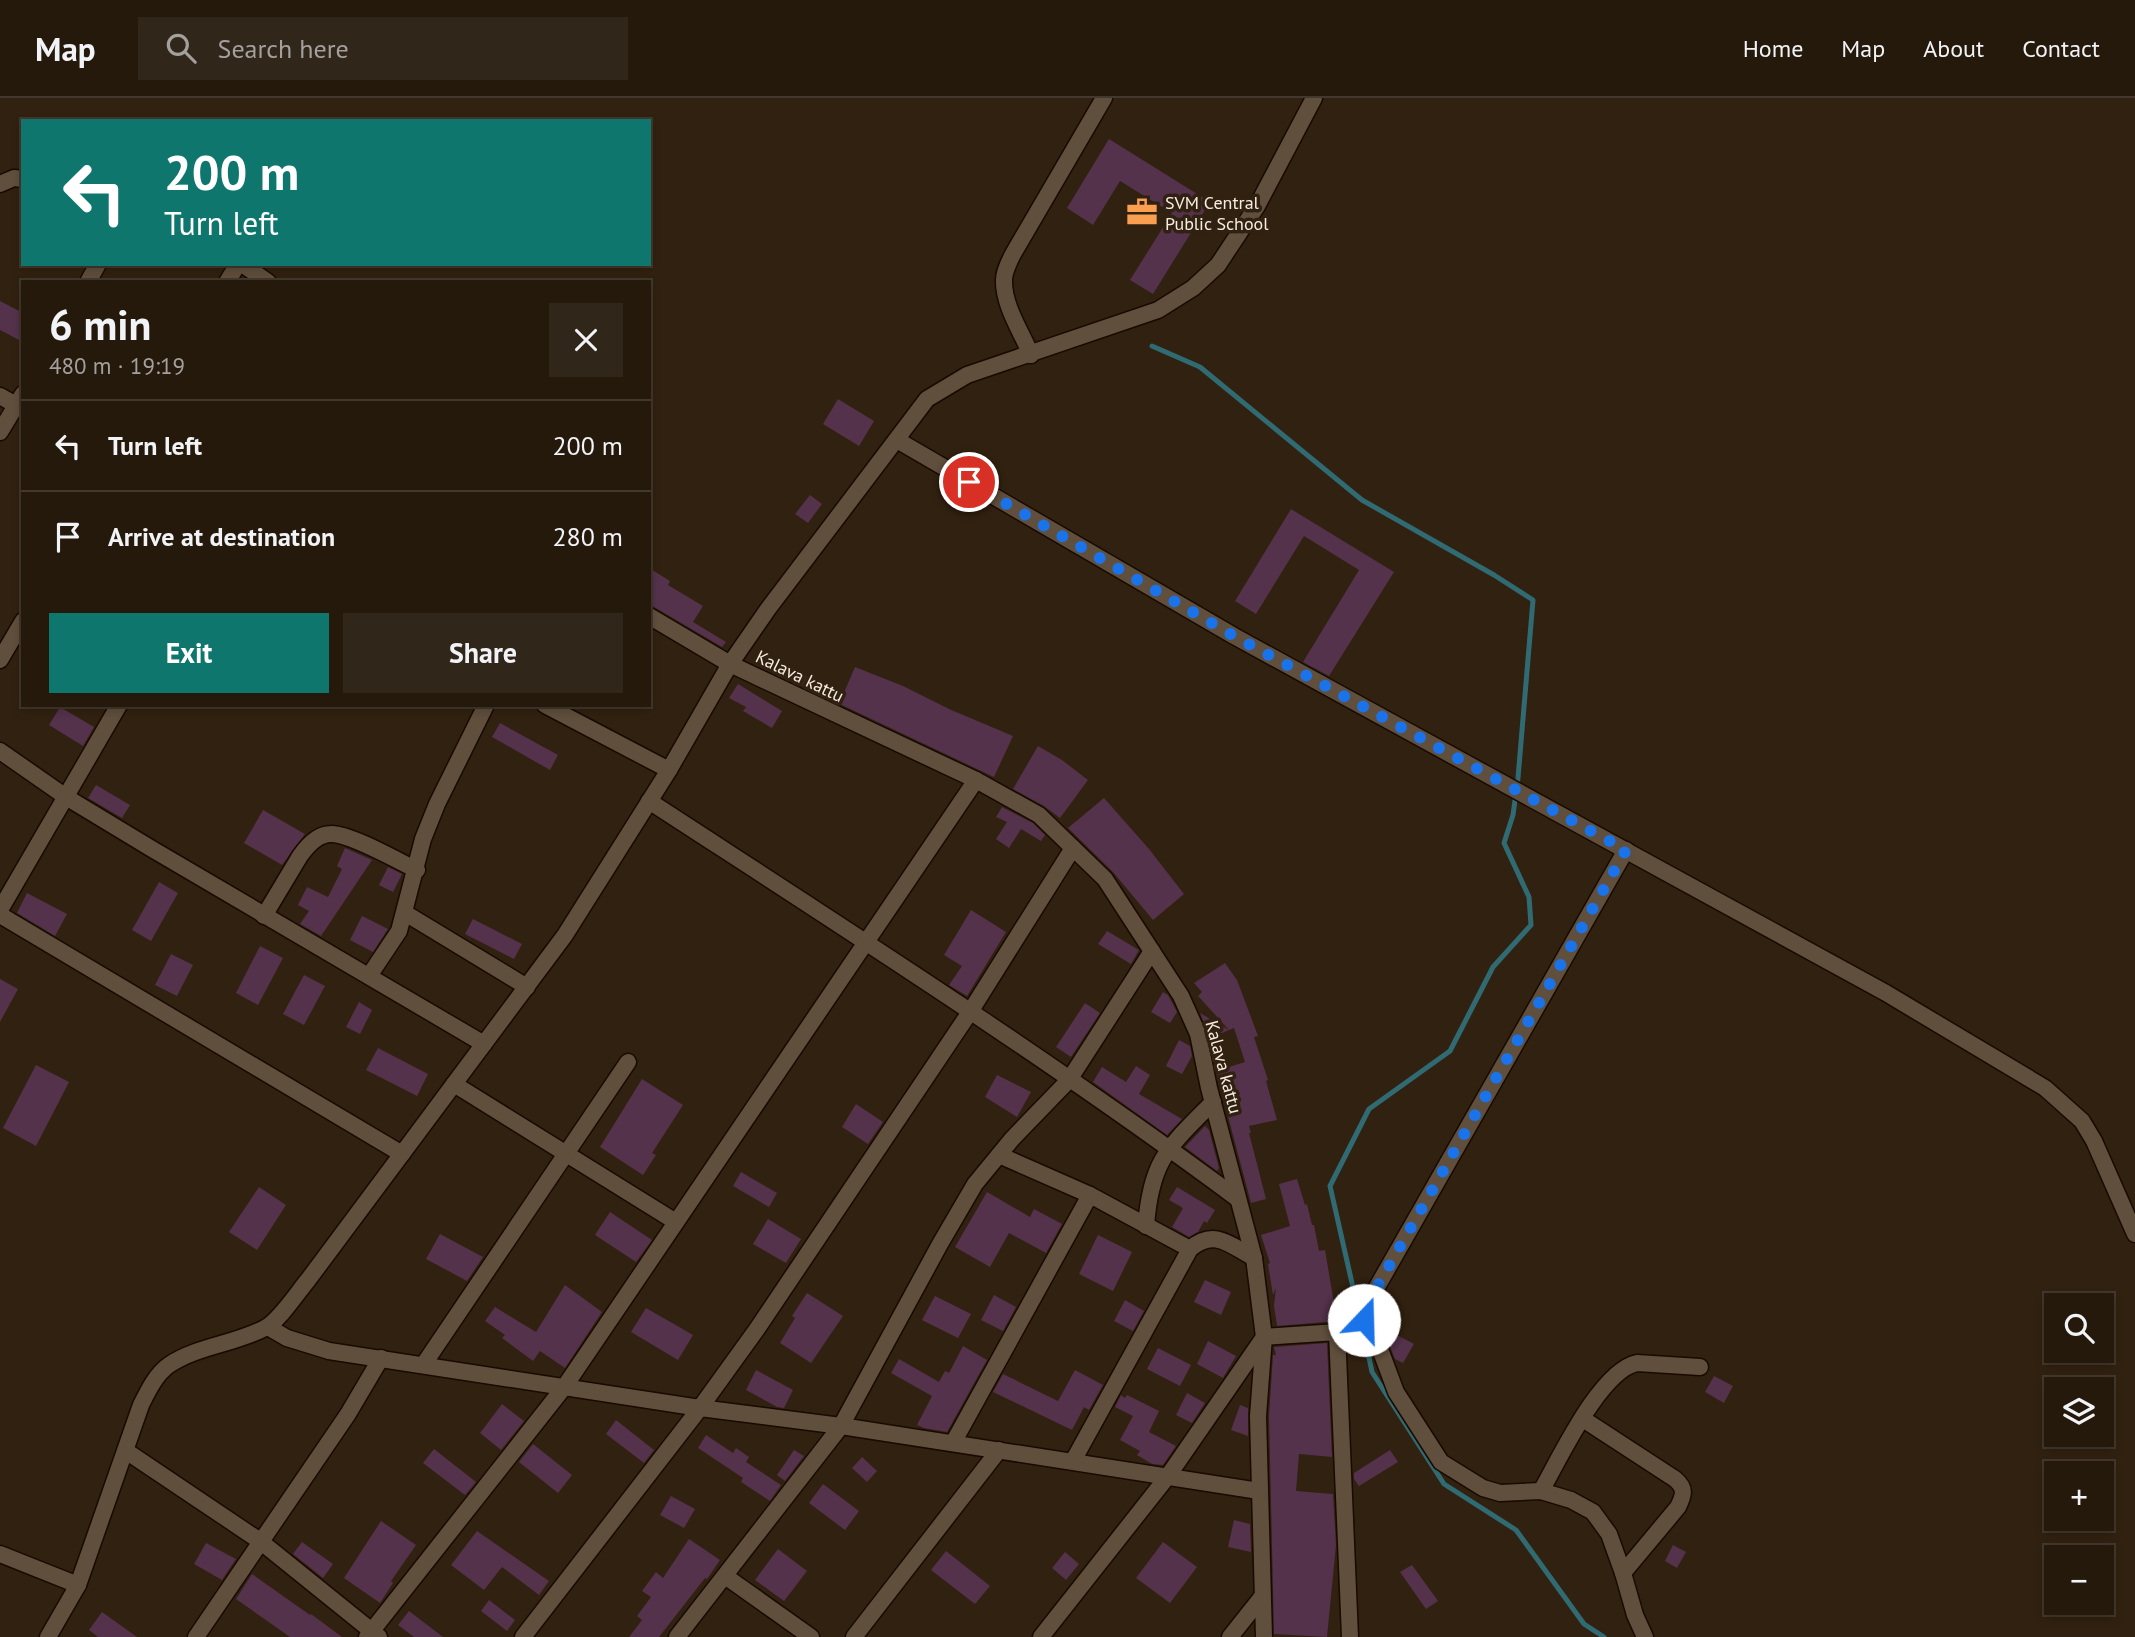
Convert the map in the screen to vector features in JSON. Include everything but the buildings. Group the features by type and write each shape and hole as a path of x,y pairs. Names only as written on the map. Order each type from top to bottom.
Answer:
{"street":[{"path":"1031,355 1007,299 1005,272 1104,98"},
{"path":"48,1637 78,1585 141,1405 152,1384 168,1366 195,1352 240,1339 268,1327 308,1280 565,935 668,770 730,664 768,609 927,399 967,375 1158,310 1193,288 1218,265 1257,206 1314,98"},
{"path":"0,184 21,178"},
{"path":"243,266 265,280"},
{"path":"0,396 21,403 0,432"},
{"path":"897,440 1234,636 1886,993 2045,1087 2082,1121 2135,1234"},
{"name":"Kalava kattu","path":"651,617 730,664 976,780 1039,815 1105,879 1181,996 1198,1034 1254,1258 1264,1337 1258,1416 1264,1637"},
{"path":"0,660 21,624"},
{"path":"118,707 0,912 402,1154"},
{"path":"369,976 399,931 423,839 437,804 485,707"},
{"path":"549,707 668,770"},
{"path":"0,751 66,797 484,1044"},
{"path":"126,1451 260,1541 373,1635 565,1386 976,780"},
{"path":"649,801 970,1012 1169,1147 1238,1199"},
{"path":"264,916 300,856 322,836 344,836 417,870"},
{"path":"523,1637 700,1408 757,1329 970,1012 1073,848"},
{"path":"1350,1637 1355,1330 1626,850"},
{"path":"405,913 527,987"},
{"path":"677,1637 841,1426 975,1184 1069,1080 1152,951"},
{"path":"424,1364 628,1062"},
{"path":"454,1084 676,1222"},
{"path":"1146,1226 1154,1175 1169,1147 1213,1102"},
{"path":"999,1155 1090,1195 1190,1250"},
{"path":"953,1443 1090,1195"},
{"path":"1073,1461 1190,1250 1203,1239 1212,1238 1254,1258"},
{"path":"268,1327 307,1346 1258,1491"},
{"path":"1041,1637 1168,1476 1264,1337 1355,1330 1380,1349 1401,1400 1441,1462 1483,1488 1500,1493 1541,1490 1593,1511 1609,1534 1635,1615 1645,1637"},
{"path":"196,1637 348,1414 381,1358"},
{"path":"1541,1490 1602,1388 1627,1366 1637,1363 1700,1367"},
{"path":"1583,1419 1675,1479 1683,1488 1684,1495 1678,1507 1623,1573"},
{"path":"854,1637 999,1450"},
{"path":"0,1554 78,1585"},
{"path":"725,1576 811,1637"},
{"path":"1230,1637 1261,1598"}],"waterway":[{"path":"1152,346 1200,367 1362,500 1533,600 1518,778 1513,815 1504,843 1529,897 1531,925 1493,967 1450,1051 1369,1109 1330,1186 1359,1314"},
{"path":"1364,1334 1372,1372 1444,1484 1516,1530 1584,1624 1604,1637"}],"place":[{"name":"SVM Central Public School","path":"1142,212"}],"route":[{"path":"969,482 1234,636 1626,850 1373,1294 1364,1320"}]}
